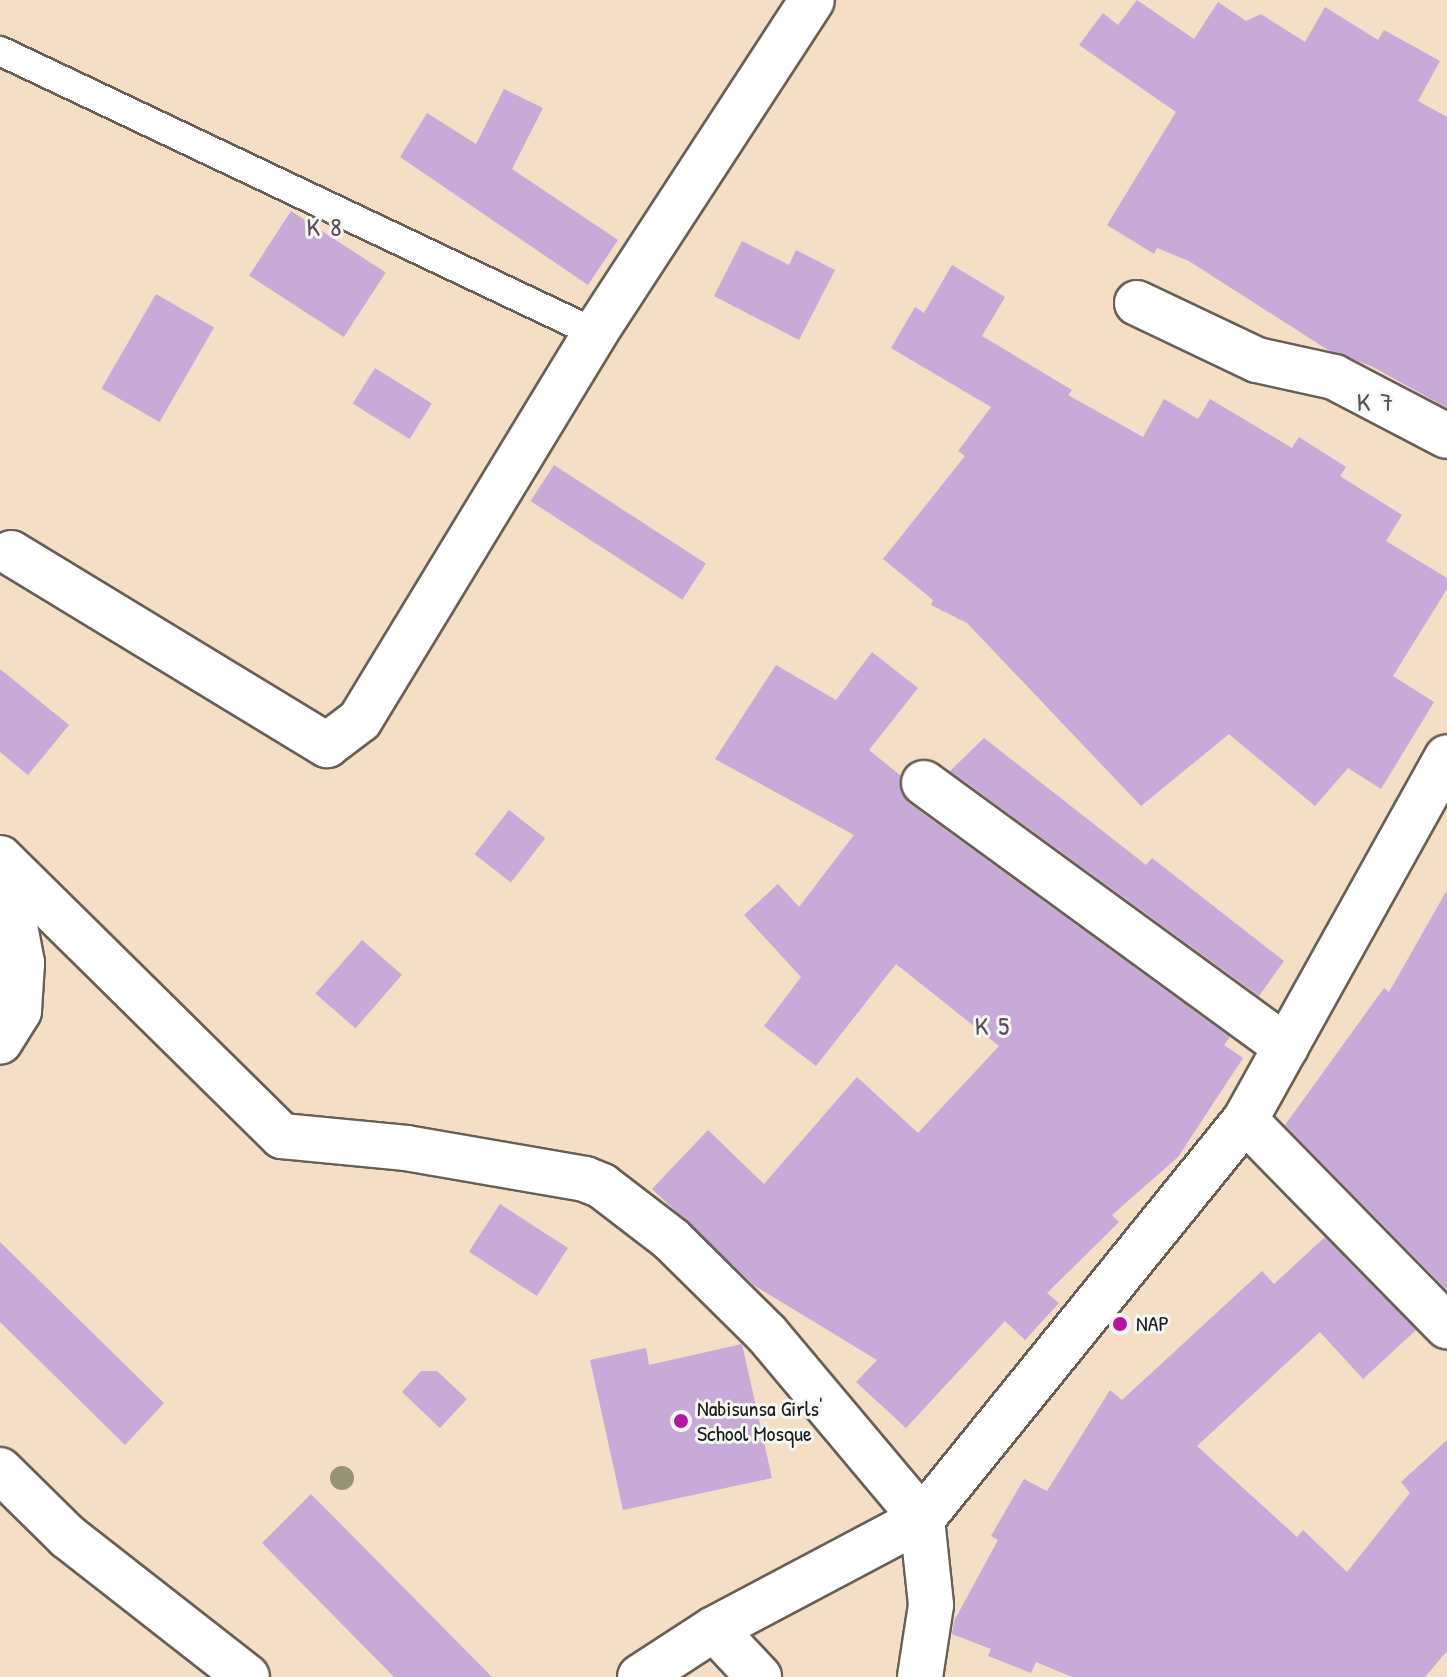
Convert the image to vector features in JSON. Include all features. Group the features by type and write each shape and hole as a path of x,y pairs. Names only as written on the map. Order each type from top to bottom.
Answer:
{"street":[{"path":"11,553 327,745 360,720 595,333 812,0"},
{"path":"1137,303 1257,360 1334,377 1447,436"},
{"path":"640,1677 714,1629 922,1519 1245,1120 1286,1047 1436,806 1447,757"},
{"path":"924,783 1286,1047"},
{"path":"0,858 282,1136 421,1150 560,1173 602,1186 719,1284 922,1519 931,1605 920,1677"},
{"path":"0,904 14,921 22,963 19,1011 0,1041"},
{"path":"1245,1120 1394,1266 1447,1326"},
{"path":"0,1470 68,1537 247,1677"},
{"path":"714,1629 759,1677"}],"lane":[{"path":"0,51 595,333"}],"building":[{"path":"1137,0 1194,39 1218,2 1246,21 1261,14 1305,42 1325,7 1378,40 1384,30 1440,61 1418,101 1447,117 1447,408 1371,366 1328,350 1189,261 1157,248 1154,254 1107,225 1176,112 1079,45 1103,13 1118,25"},
{"path":"504,89 543,108 512,169 618,240 588,285 400,157 427,113 476,144"},
{"path":"291,211 386,273 344,337 249,276"},
{"path":"742,241 789,265 796,250 835,270 799,340 714,296"},
{"path":"952,265 1005,297 982,336 1072,390 1068,395 1143,437 1164,399 1198,419 1210,399 1292,448 1299,437 1346,467 1340,476 1402,515 1386,541 1447,578 1447,589 1393,676 1434,702 1381,789 1348,768 1315,806 1229,734 1141,806 967,623 931,605 933,600 883,559 965,456 958,451 991,407 891,348 915,307 924,313"},
{"path":"156,294 214,328 160,422 102,388"},
{"path":"375,368 432,404 410,439 353,404"},
{"path":"554,465 706,564 682,600 531,501"},
{"path":"872,652 918,688 869,750 901,776 901,792 909,803 1230,1037 1224,1045 1243,1058 1178,1157 1112,1215 1119,1222 1047,1293 1059,1303 1025,1340 1005,1321 906,1428 856,1382 877,1360 755,1286 652,1189 708,1130 764,1184 857,1077 918,1133 999,1046 896,964 816,1066 764,1026 801,977 744,915 778,884 799,907 854,835 715,759 776,665 836,700"},
{"path":"0,669 69,725 28,775 0,752"},
{"path":"984,738 1146,865 1152,858 1284,961 1259,996 950,771"},
{"path":"509,810 545,838 511,882 475,854"},
{"path":"1447,890 1447,1290 1285,1125 1384,988 1389,992"},
{"path":"362,940 402,975 355,1028 315,994"},
{"path":"500,1204 568,1248 537,1296 469,1252"},
{"path":"1325,1237 1416,1330 1363,1379 1320,1332 1197,1446 1297,1537 1303,1530 1347,1572 1410,1493 1401,1482 1447,1440 1447,1651 1425,1677 1072,1677 1036,1662 1031,1673 988,1656 991,1649 952,1634 954,1621 998,1540 991,1536 1024,1479 1047,1491 1110,1390 1122,1400 1262,1271 1274,1284"},
{"path":"0,1242 164,1403 125,1445 0,1322"},
{"name":"Nabisunsa Girls' School Mosque","path":"742,1344 772,1478 623,1510 590,1360 646,1348 649,1365"},
{"path":"421,1371 437,1371 467,1399 440,1428 402,1392"},
{"path":"311,1494 492,1677 394,1677 262,1543"}],"place":[{"name":"NAP","path":"1120,1324"},
{"name":"Nabisunsa Girls' School Mosque","path":"681,1421"}],"district":[{"name":"K 8","path":"325,227"},
{"name":"K 7","path":"1376,402"},
{"name":"K 5","path":"993,1026"}]}
